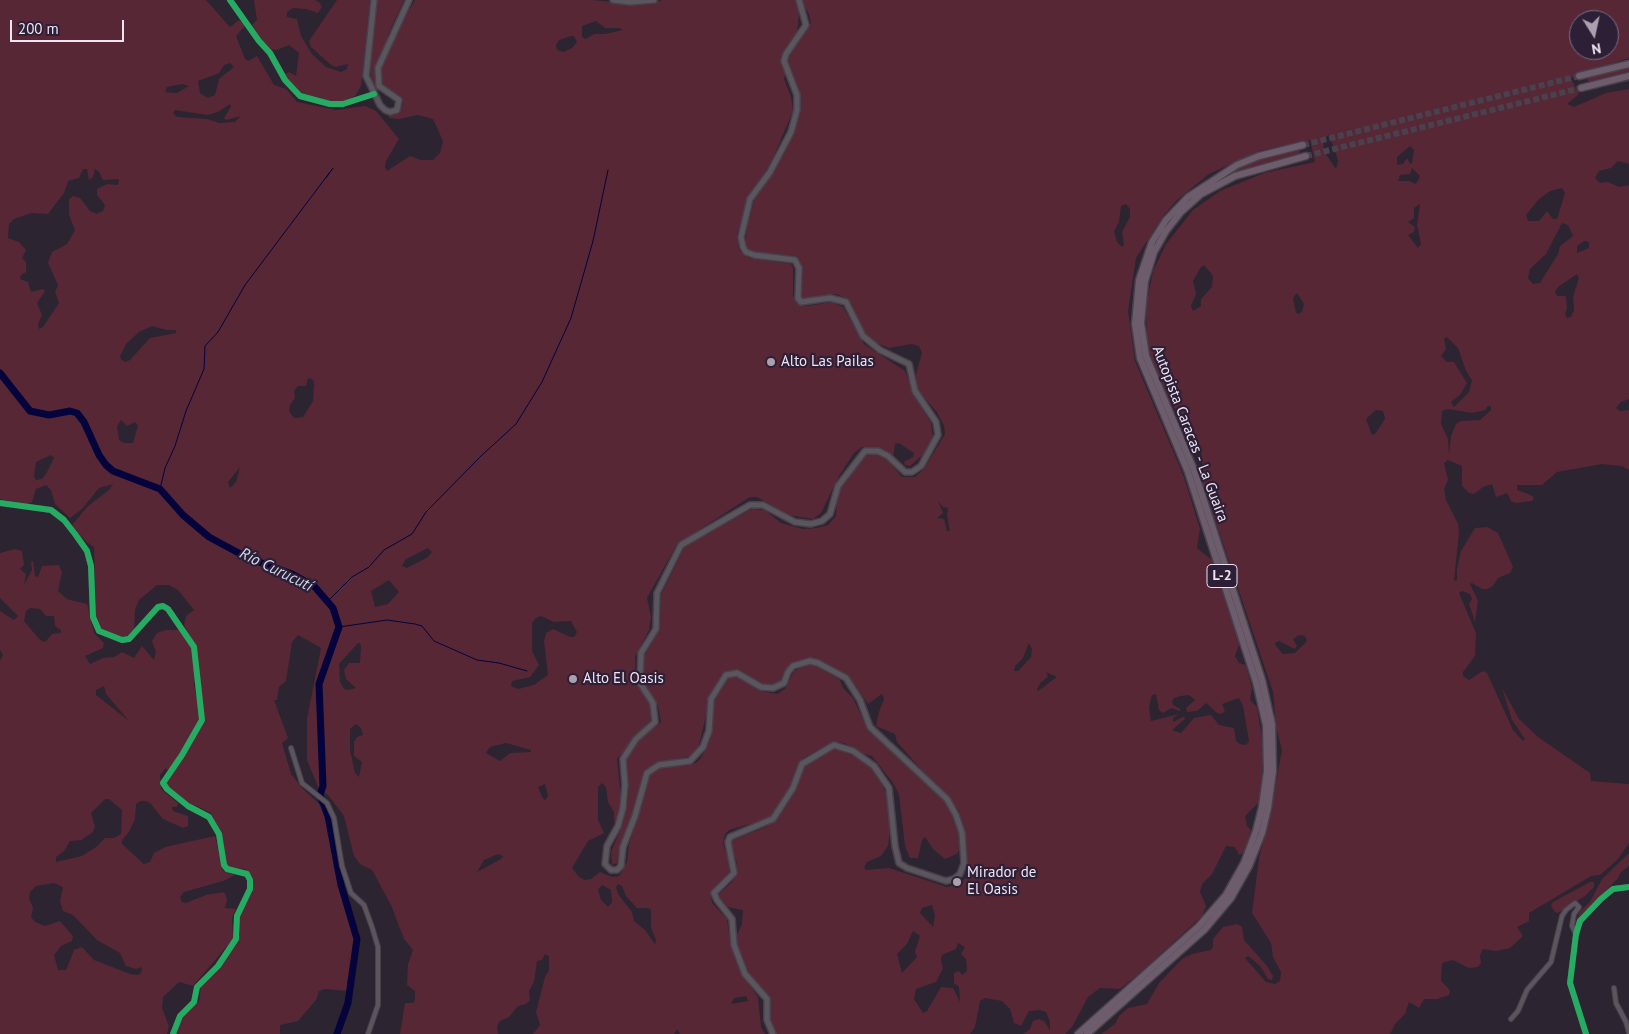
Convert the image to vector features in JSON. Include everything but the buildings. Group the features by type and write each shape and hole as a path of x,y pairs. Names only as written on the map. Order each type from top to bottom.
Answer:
{"highway":[{"path":"1578,76 1629,64"},
{"path":"1582,88 1629,76"},
{"name":"Autopista Caracas - La Guaira","path":"1078,1034 1199,926 1226,895 1244,864 1256,831 1267,771 1267,735 1258,689 1188,472 1140,358 1134,324 1139,280 1152,242 1166,220 1188,197 1237,165 1259,156 1303,144"},
{"name":"Autopista Caracas - La Guaira","path":"1087,1034 1204,930 1231,898 1249,866 1262,833 1273,772 1272,724 1262,680 1194,470 1146,356 1141,323 1145,281 1154,252 1166,231 1201,194 1235,176 1306,156"}],"main road":[{"path":"374,0 366,76 374,94 385,110 393,112 398,108 398,99 380,86 377,73 381,58 409,0"},
{"path":"613,0 630,2 654,0"},
{"path":"773,1034 768,1024 767,999 745,974 734,944 732,919 717,900 714,893 734,873 728,842 730,837 774,819 793,788 802,764 818,752 836,745 845,747 870,762 890,791 894,846 898,862 902,866 941,880 950,880 958,877 962,871 964,855 962,833 956,814 947,799 870,727 860,700 846,678 818,663 810,661 790,669 784,683 773,688 761,687 737,673 726,675 711,699 708,735 703,747 690,761 659,765 647,773 635,816 623,847 621,866 614,870 609,869 606,864 606,846 618,826 623,808 625,785 623,759 636,739 655,722 653,703 640,683 641,653 656,629 657,593 682,544 750,504 763,505 795,522 812,524 822,521 830,514 838,486 864,451 878,451 888,456 902,470 912,472 921,466 939,432 932,414 915,391 909,364 880,350 863,336 846,302 830,298 801,302 798,298 799,268 795,260 749,254 743,247 742,237 750,199 770,172 791,132 797,110 797,95 784,61 786,54 806,25 799,0"}],"street":[{"path":"230,0 259,41 270,53 285,80 300,96 330,104 343,104 374,94"},
{"path":"0,503 51,510 64,520 76,534 85,547 90,566 93,618 99,631 122,640 129,639 158,607 163,606 168,609 194,647 202,720 163,783 165,788 188,806 209,817 219,834 226,868 247,874 250,880 250,889 237,916 236,939 218,966 198,988 194,1002 180,1016 173,1034"},
{"path":"292,748 302,783 326,803 334,818 342,866 351,893 364,905 378,947 378,1005 368,1034"},
{"path":"1586,1034 1570,983 1576,934 1580,921 1600,899 1613,889 1629,886"},
{"path":"1510,1019 1518,1011 1527,990 1551,962 1562,916 1566,910 1576,904 1579,907 1572,926 1576,934"},
{"path":"1614,988 1616,1003 1626,1022 1629,1033"}],"shaded area":[{"path":"0,0 206,0 230,27 239,20 244,23 244,27 236,36 245,59 248,61 257,56 274,85 286,89 297,102 336,110 365,106 376,111 399,139 386,161 385,167 387,171 410,156 421,160 433,160 440,153 443,141 433,119 418,115 399,119 389,118 389,115 400,113 403,104 401,98 381,85 380,71 383,54 380,55 376,70 378,90 372,84 369,63 377,0 404,0 388,35 389,39 394,36 415,0 593,0 639,5 663,0 1629,0 1629,58 1574,75 1571,79 1579,94 1567,104 1574,107 1606,93 1629,89 1629,164 1618,161 1611,168 1599,171 1595,178 1600,183 1608,182 1619,187 1629,185 1629,399 1621,402 1616,408 1620,411 1629,410 1629,470 1622,466 1602,464 1557,472 1542,485 1517,485 1517,490 1534,498 1532,501 1516,503 1511,501 1507,493 1496,497 1492,484 1483,487 1474,494 1469,493 1462,486 1462,466 1448,460 1444,463 1448,480 1444,489 1446,500 1458,524 1459,532 1454,581 1457,580 1457,569 1461,551 1475,528 1487,527 1498,533 1513,567 1510,573 1498,578 1493,586 1487,589 1482,589 1472,583 1470,584 1478,601 1475,622 1469,604 1472,599 1470,594 1462,591 1459,593 1476,633 1475,656 1463,672 1463,676 1469,680 1483,671 1487,673 1513,730 1523,741 1525,739 1512,720 1502,688 1519,719 1538,737 1590,773 1591,781 1629,784 1629,843 1618,859 1600,875 1591,876 1529,913 1529,921 1517,927 1523,936 1510,948 1496,951 1483,949 1480,955 1481,963 1478,967 1469,968 1453,960 1444,962 1442,964 1441,981 1450,990 1449,995 1437,999 1424,999 1419,1008 1409,1002 1405,1014 1395,1024 1390,1034 1101,1034 1115,1024 1119,1016 1128,1008 1147,1004 1159,983 1182,959 1192,954 1211,950 1213,939 1223,927 1237,924 1242,927 1244,940 1267,966 1273,976 1272,980 1268,979 1261,967 1252,959 1248,956 1245,958 1266,982 1275,984 1280,981 1281,972 1273,957 1271,943 1252,913 1259,858 1270,815 1282,750 1276,727 1273,692 1203,484 1201,450 1169,399 1151,357 1147,339 1146,307 1153,271 1166,244 1193,210 1220,191 1264,173 1315,162 1310,140 1259,151 1209,174 1177,200 1163,216 1136,258 1128,311 1135,361 1184,477 1200,529 1197,548 1212,560 1240,642 1235,656 1239,663 1246,665 1252,688 1250,700 1257,707 1263,745 1262,786 1260,801 1245,816 1247,826 1251,830 1245,852 1239,855 1235,847 1226,846 1212,874 1202,884 1200,892 1206,906 1202,916 1120,989 1100,988 1088,997 1072,1027 1065,1034 1023,1034 1030,1029 1033,1021 1039,1019 1044,1021 1050,1030 1050,1022 1046,1012 1040,1010 1029,1011 1021,1026 1014,1023 1010,1009 1002,1001 985,998 980,1001 975,1027 970,1034 776,1034 770,1021 769,995 751,978 737,943 737,935 742,924 743,910 728,907 718,895 732,882 735,875 737,863 730,845 731,841 766,827 777,819 797,788 805,764 836,748 865,761 880,779 888,799 890,830 888,846 881,856 867,862 864,867 866,870 889,868 947,887 959,884 967,877 966,841 959,811 897,742 895,734 876,726 884,699 882,694 868,704 851,679 844,673 812,658 800,662 781,681 773,684 761,684 740,670 732,670 723,674 710,699 698,749 690,756 663,762 669,766 684,766 696,763 701,758 711,738 712,714 716,693 728,677 737,676 762,691 777,694 785,689 794,671 808,664 815,665 840,680 843,688 853,698 867,728 946,800 954,816 961,846 957,854 945,859 933,849 925,837 922,840 918,858 910,858 905,846 899,794 872,756 864,754 844,743 833,742 803,758 786,794 773,815 764,820 729,830 725,834 723,843 731,870 711,894 712,903 727,919 730,941 742,974 758,997 761,1027 765,1034 680,1034 677,1029 674,1034 533,1034 540,1025 536,1012 545,977 549,970 549,956 545,954 542,960 537,961 534,982 529,991 530,1000 526,1004 518,1006 509,1017 500,1021 497,1026 498,1034 400,1034 405,1003 413,1003 415,1000 415,991 407,985 408,964 413,950 404,939 391,905 372,870 360,864 354,856 344,816 328,795 319,789 307,760 307,719 321,648 298,635 292,642 286,681 279,687 277,700 274,700 288,738 282,743 291,774 303,789 331,815 335,869 344,886 347,912 356,924 359,932 359,949 348,991 325,989 319,991 316,1000 298,1021 280,1025 280,1034 177,1034 182,1017 199,1001 201,987 214,974 238,942 240,934 239,916 252,893 253,883 251,875 245,869 230,868 226,864 223,841 211,813 188,802 166,785 169,772 166,768 160,775 161,789 178,803 177,807 172,807 173,811 188,816 188,826 183,828 163,819 151,804 141,801 136,804 135,819 129,832 122,840 122,844 144,864 150,862 154,853 165,847 215,836 223,871 235,875 223,881 184,892 180,897 182,902 186,903 206,895 224,892 227,899 225,908 236,909 232,918 233,939 193,986 179,982 163,997 162,1008 169,1026 167,1034 0,1034 0,661 3,655 0,650 0,611 14,620 18,616 0,598 0,553 15,549 22,551 24,565 20,569 26,574 24,585 32,570 31,561 33,561 35,576 38,577 42,566 59,565 62,572 58,591 67,599 87,604 94,633 104,643 103,648 85,656 90,664 103,658 114,657 122,652 134,658 142,646 154,660 156,652 152,641 157,633 166,630 181,630 194,650 194,685 200,714 203,712 199,687 198,652 184,625 186,616 194,610 178,590 169,585 157,585 139,600 135,610 134,629 127,636 120,637 103,631 96,622 94,547 85,541 72,525 88,506 109,490 113,484 99,488 82,509 70,518 55,504 51,490 46,485 36,489 32,502 28,504 0,499","holes":["803,9 806,9 809,14 811,23 800,37 797,35 799,13","596,21 605,28 619,28 623,30 605,34 594,34 586,39 582,37 582,26","574,36 577,42 572,48 564,52 557,50 556,45 559,40","230,63 234,67 219,79 215,95 208,98 200,93 198,81 219,73 224,65","786,72 791,73 794,77 799,92 801,107 798,121 773,173 755,198 748,222 745,246 747,250 753,252 797,256 802,265 798,287 802,299 836,294 846,298 851,303 864,333 874,342 889,348 912,344 919,346 922,353 916,374 918,391 937,412 944,426 945,434 924,469 915,477 902,477 886,458 881,455 864,455 837,492 836,516 828,525 803,529 781,523 765,510 752,509 685,546 661,595 660,629 644,656 644,683 658,706 661,722 642,737 630,751 626,761 629,787 628,801 623,823 611,852 612,865 617,863 620,846 641,799 643,802 629,844 627,862 619,876 612,877 600,872 591,879 585,880 579,877 572,868 588,841 604,833 598,820 598,787 602,783 606,787 608,802 614,812 614,822 618,816 621,798 617,759 651,720 650,705 636,681 635,657 649,630 651,617 647,598 677,544 750,497 757,497 789,515 813,519 821,513 839,476 854,453 862,447 876,448 893,457 895,444 899,443 914,453 913,457 904,462 905,465 910,466 926,452 933,439 931,423 915,397 905,371 864,344 843,307 832,302 807,306 798,304 793,296 793,268 791,264 749,258 739,250 737,234 749,194 770,165 793,111 791,97 784,79","182,84 189,86 177,93 165,92 167,87","230,104 231,107 224,118 226,120 241,116 235,122 219,123 207,119 177,117 173,113 175,110 207,115 218,112","1329,134 1338,160 1337,167 1335,168 1324,151 1323,141","1410,146 1414,150 1412,163 1410,164 1407,158 1403,164 1397,165 1397,157","1412,168 1420,176 1415,184 1409,181 1398,181 1400,175 1410,174","83,169 87,169 89,180 93,177 95,169 103,180 119,179 118,185 107,184 97,189 97,195 105,205 103,211 97,214 90,211 80,198 73,196 69,199 69,215 75,230 67,244 52,252 48,263 58,285 55,292 59,303 43,327 39,329 38,324 42,315 37,303 45,291 43,289 31,292 28,282 20,279 21,275 26,272 26,262 22,258 26,250 19,242 8,238 9,224 14,219 31,213 48,214 64,193 68,181 79,178","1562,188 1565,193 1557,219 1553,219 1547,211 1539,221 1528,221 1526,215 1538,200 1550,191","1126,204 1130,209 1130,217 1122,232 1124,245 1122,247 1117,242 1114,231 1119,222 1121,206","1420,204 1417,225 1421,244 1418,248 1408,235 1414,232 1415,227 1408,222 1414,218 1414,208","1562,223 1568,225 1573,236 1560,246 1558,254 1540,283 1533,284 1528,278 1530,269 1546,254","1584,241 1589,242 1589,248 1577,253 1577,246","1204,265 1213,276 1212,287 1201,299 1201,306 1193,311 1191,306 1196,294 1193,281","1577,274 1579,278 1573,297 1574,310 1571,317 1567,318 1565,314 1567,308 1566,296 1557,296 1555,292 1558,287","1297,293 1304,304 1299,314 1296,313 1293,298","152,326 176,330 176,333 150,338 130,360 125,362 120,356 126,344 139,332","1447,337 1458,348 1466,371 1472,380 1469,392 1454,407 1451,402 1460,395 1467,383 1454,362 1447,362 1441,356 1446,349 1444,339","308,378 312,379 314,382 313,401 303,417 294,418 289,411 290,405 295,398 294,391 298,386 306,386","1488,406 1491,406 1491,410 1480,420 1461,421 1456,424 1451,436 1449,455 1448,439 1441,424 1442,411 1447,409 1472,413 1485,410","1376,410 1383,411 1385,419 1375,434 1372,435 1366,419","121,420 127,426 135,422 138,426 133,443 124,443 119,440 117,426","51,455 54,458 42,479 36,480 34,477 36,462","240,467 236,482 230,488 228,482","938,501 943,507 948,508 947,515 950,531 947,531 944,519 937,518 943,513","428,548 432,552 428,557 407,568 402,566 406,559","389,580 399,592 388,604 375,607 371,591","30,608 40,609 46,616 54,616 55,626 61,630 61,633 52,634 45,642 40,640 24,621 26,611","541,616 554,622 571,621 577,632 574,637 553,629 546,633 544,641 548,675 534,685 518,689 511,686 512,681 530,677 539,665 532,651 532,623","1299,635 1305,636 1307,641 1295,653 1283,654 1275,643 1279,641 1295,649 1297,646 1293,639","360,643 360,663 349,663 344,670 346,679 356,688 344,689 340,682 339,664","1029,643 1032,649 1031,657 1018,671 1014,671 1015,666 1023,658","1046,672 1057,677 1038,691 1037,689 1041,682 1048,677","104,686 106,694 129,721 96,695 96,690","1156,694 1159,710 1163,713 1171,708 1180,711 1172,702 1174,698 1181,696 1189,695 1195,700 1186,708 1187,712 1197,711 1206,703 1217,713 1221,714 1225,711 1222,704 1239,698 1243,706 1249,741 1246,745 1240,744 1236,741 1234,728 1219,725 1211,715 1194,718 1181,733 1172,730 1185,719 1184,717 1173,722 1173,718 1179,714 1151,721 1149,707 1152,695","356,724 361,728 363,735 357,737 354,742 354,756 362,762 359,777 355,773 350,750 350,729","506,743 531,750 531,752 510,753 500,761 486,753 490,747","545,784 548,796 545,800 538,787","105,799 109,799 122,810 121,834 114,838 105,838 96,847 82,856 56,862 56,857 64,851 70,841 81,840 93,832 95,827 91,813","498,854 503,856 501,859 477,872 484,860","54,883 63,887 60,901 63,911 73,915 97,940 120,953 126,966 136,969 142,967 141,973 138,975 130,974 94,960 82,947 74,950 66,970 58,970 54,955 61,946 72,941 73,936 60,921 45,926 35,922 31,917 33,908 29,898 30,892 36,886","618,884 622,886 626,896 637,908 648,908 651,910 651,928 656,940 655,944 645,930 634,921 632,912 618,894 616,887","602,885 611,890 612,902 608,907 601,900 598,890","932,905 935,916 933,927 920,913 922,908","913,931 920,936 915,952 917,957 902,973 897,954 907,944","958,943 965,947 961,954 966,959 967,971 962,975 959,971 954,973 954,983 959,987 960,1002 953,988 941,987 927,1011 923,1013 914,999 916,989 936,982 943,968 942,955 956,949","746,996 748,1001 731,1004 734,998"]},
{"path":"254,0 315,0 320,3 322,7 318,13 306,9 293,8 287,12 287,17 297,19 301,36 312,54 326,67 341,72 347,69 348,64 336,67 331,65 311,47 309,41 337,0 370,0 361,86 355,96 346,101 335,102 300,93 284,75 289,72 296,76 299,53 289,45 277,50 271,49 260,38 252,25 257,20"},
{"path":"1629,68 1629,72 1589,83 1587,78"},
{"path":"1299,149 1300,155 1257,166 1215,182 1221,176 1245,164"},
{"path":"1629,853 1629,866 1621,872 1618,878 1576,922 1580,911 1590,902 1602,879"},
{"path":"1590,882 1594,882 1594,887 1585,896 1558,913 1555,912 1551,906 1553,902"}],"waterway":[{"path":"160,489 165,468 204,369 205,346 218,332 245,285 333,168 326,178"},
{"path":"328,601 352,577 369,567 384,550 412,534 426,512 481,456 516,424 542,382 571,318 593,241 608,170"},
{"name":"Río Curucutí","path":"0,373 30,411 49,415 70,411 77,413 84,422 99,455 113,471 160,489 183,515 209,537 248,558 292,574 314,586 333,608 339,627 319,684 323,786 320,795 328,816 341,885 357,939 348,1003 337,1034"},
{"path":"339,627 387,620 415,624 422,626 434,641 477,660 499,663 527,671"}],"tunnel":[{"path":"1303,145 1579,76"},
{"path":"1306,156 1581,88"}],"cycle path":[{"path":"230,0 259,41 270,53 285,80 300,96 330,104 343,104 374,94"},
{"path":"0,503 51,510 64,520 75,534 87,551 91,566 93,617 99,631 122,640 129,639 158,607 163,606 168,609 194,647 202,720 163,783 167,789 188,806 209,817 219,834 224,865 227,869 247,874 250,880 250,889 237,916 236,939 218,966 197,987 194,1002 180,1016 173,1034"},
{"path":"1586,1034 1570,983 1576,934 1580,921 1601,899 1613,889 1629,887"}],"place":[{"name":"Alto Las Pailas","path":"771,362"},
{"name":"Alto El Oasis","path":"573,679"},
{"name":"Mirador de El Oasis","path":"957,882"}]}
